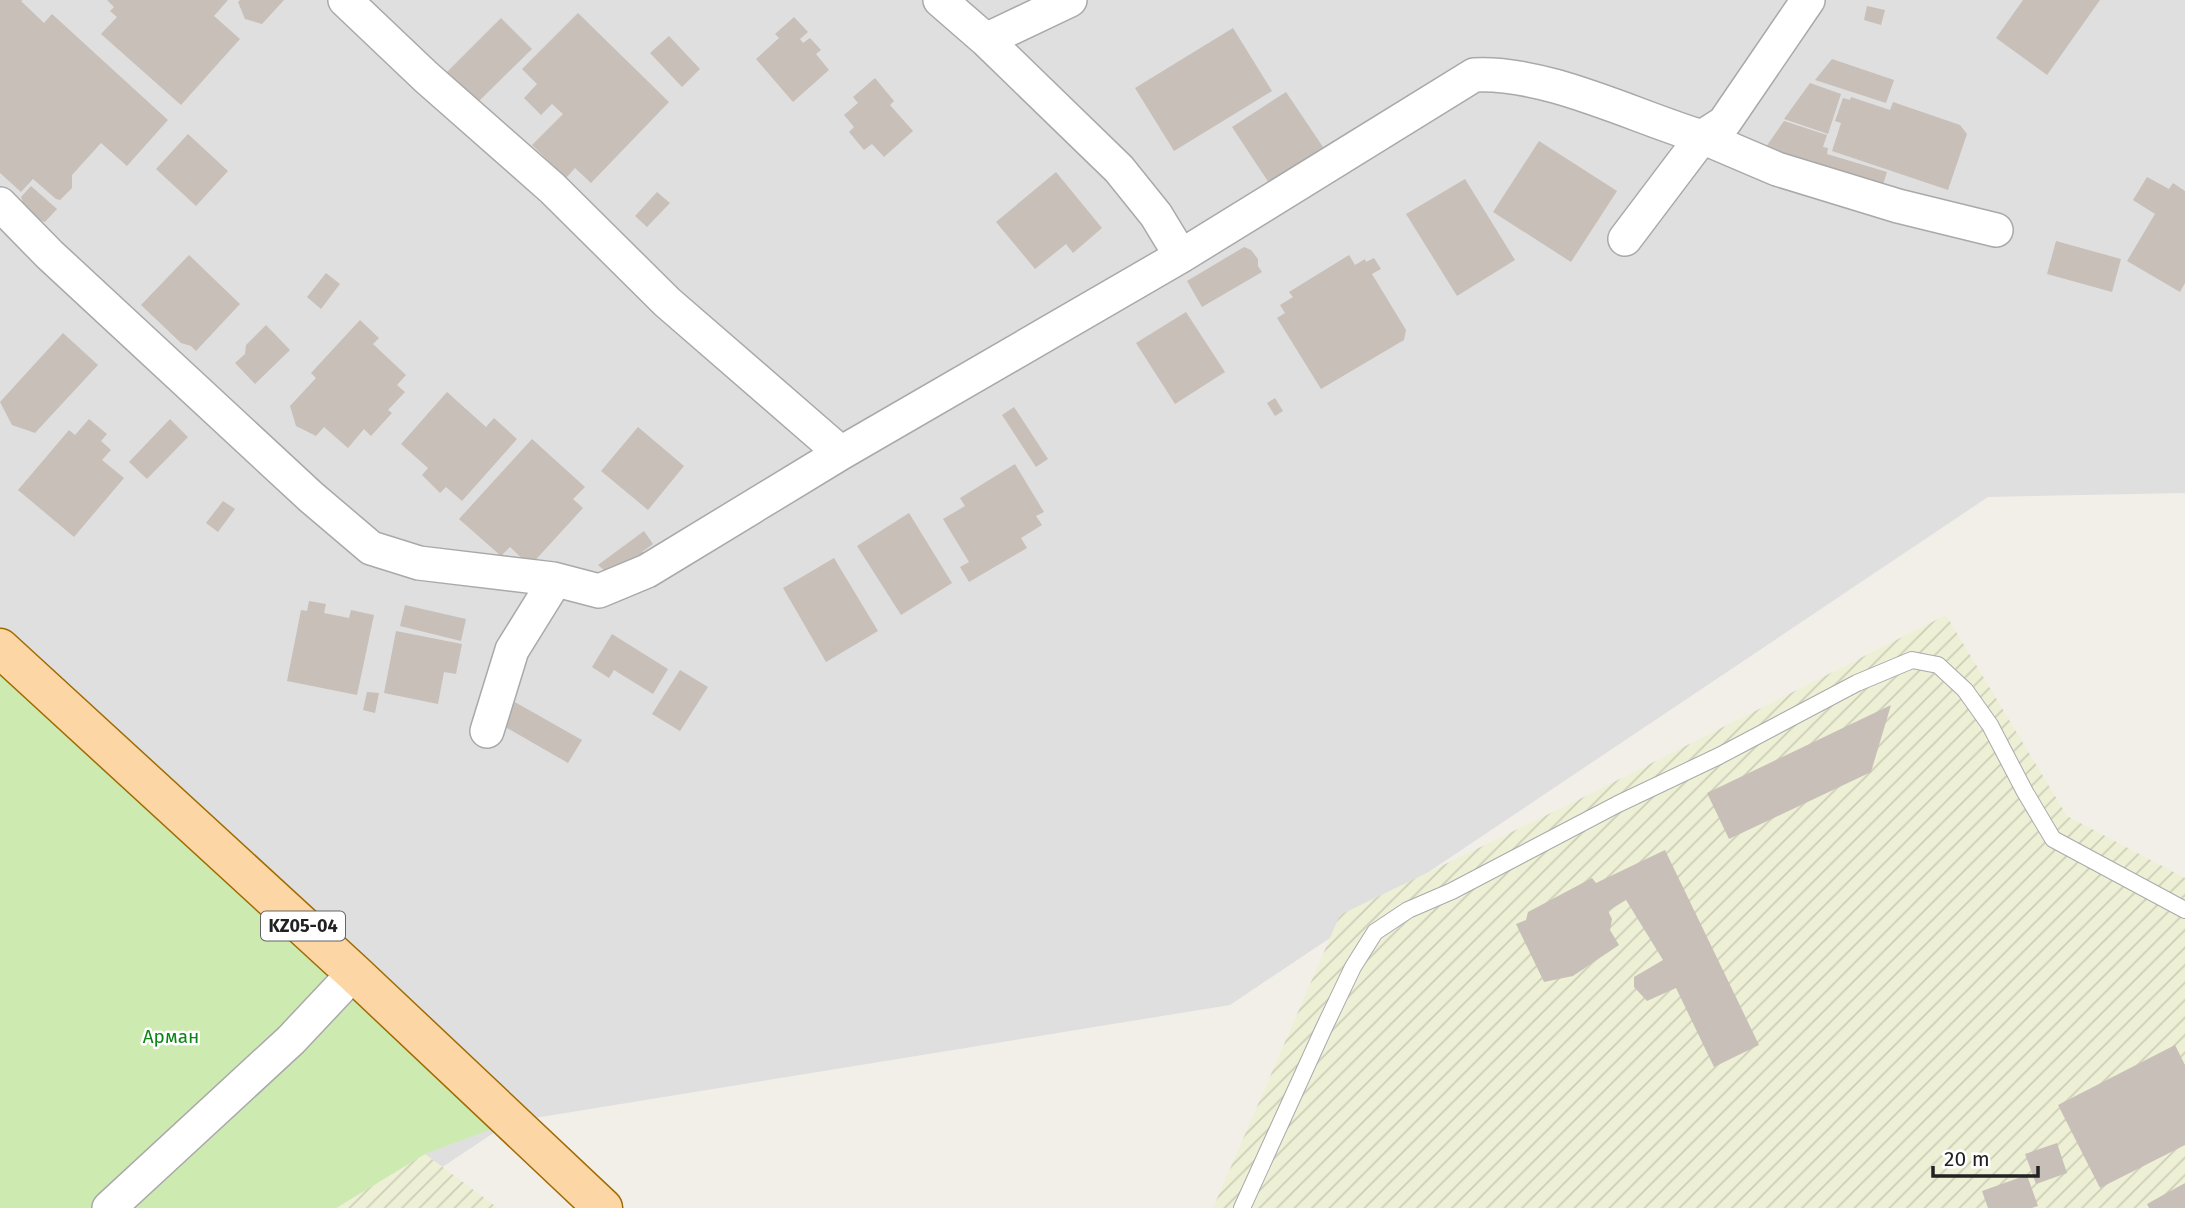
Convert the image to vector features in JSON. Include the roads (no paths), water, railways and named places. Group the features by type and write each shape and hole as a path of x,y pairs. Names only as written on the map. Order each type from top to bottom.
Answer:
{"main road":[{"name":"KZ05-04","path":"0,648 354,973 603,1208"}],"street":[{"path":"345,0 426,77 552,188 667,302 841,453"},
{"path":"940,0 986,40 1119,169 1156,215 1181,256"},
{"path":"986,40 1070,0"},
{"path":"1625,239 1702,137 1724,122 1808,0"},
{"path":"0,204 50,255 311,498 372,548 419,563 553,579 599,590 647,571 841,453 1181,256 1474,75 1498,74 1561,88 1702,137 1789,172 1898,206 1996,230"},
{"path":"487,731 512,650 548,592 553,579"},
{"path":"109,1208 290,1040 354,973"}],"lane":[{"path":"1241,1208 1353,967 1375,932 1408,910 1452,891 1857,683 1912,660 1938,665 1965,690 1990,725 2053,839 2185,910"}],"park label":[{"name":"Арман","path":"171,1036"}]}
